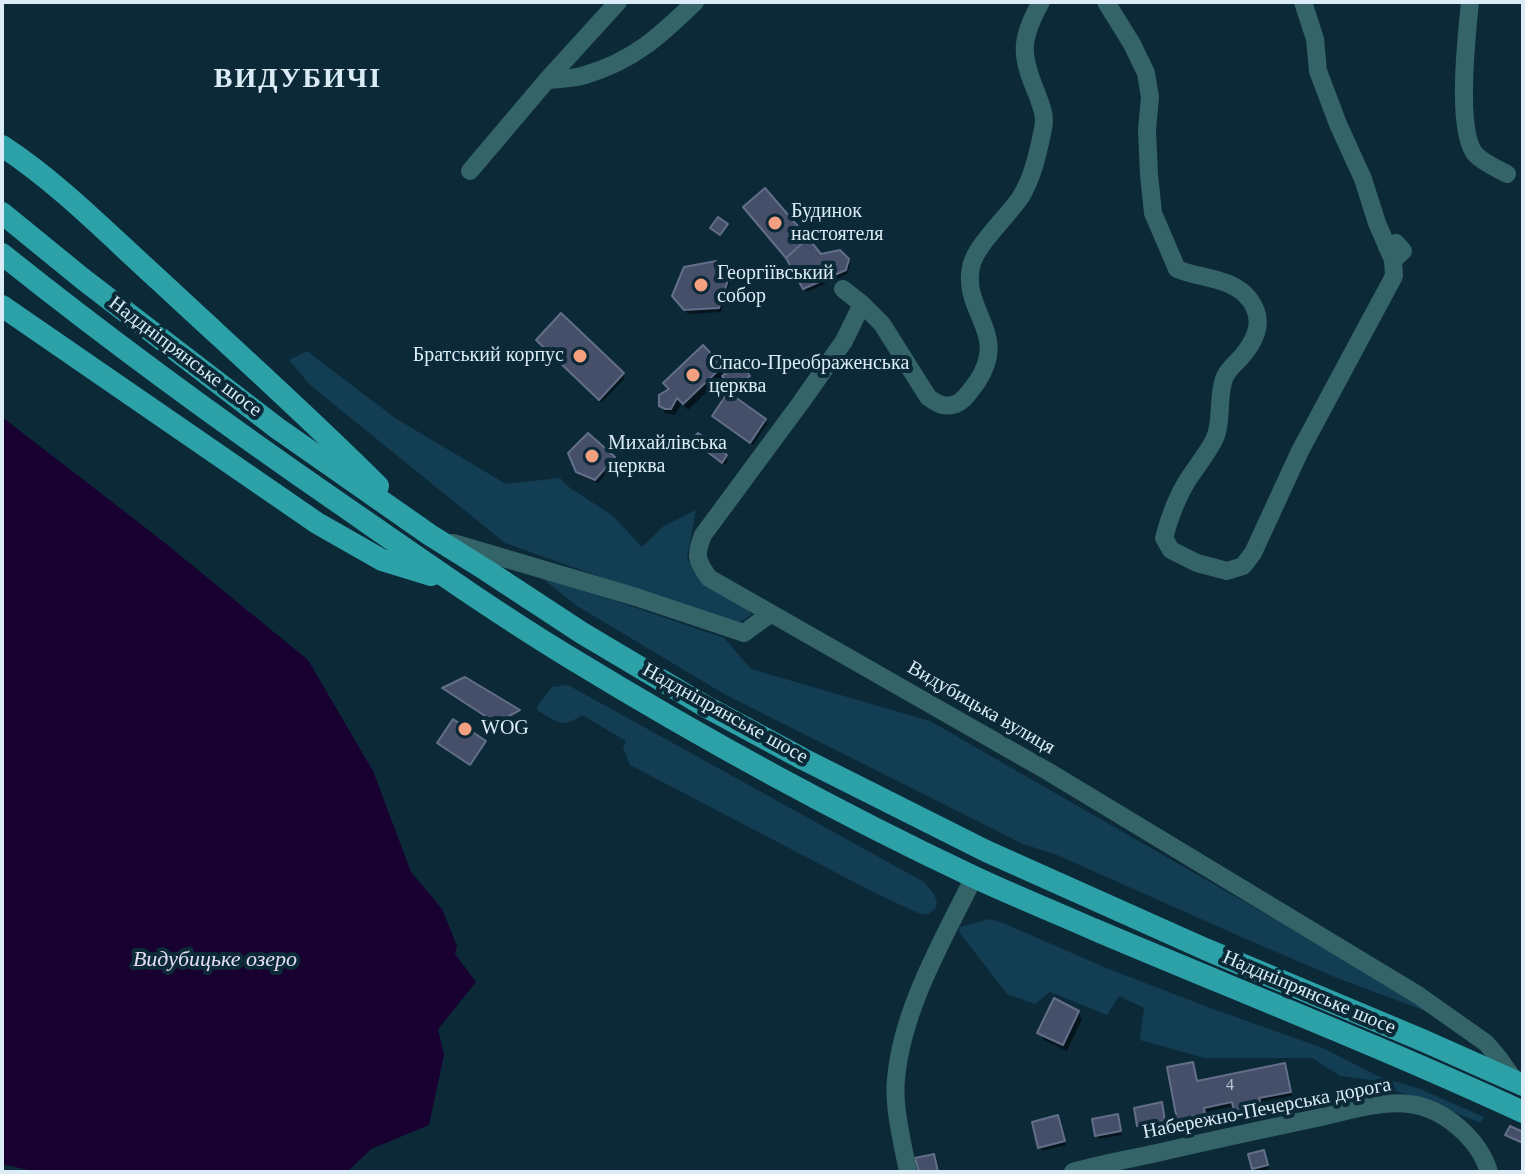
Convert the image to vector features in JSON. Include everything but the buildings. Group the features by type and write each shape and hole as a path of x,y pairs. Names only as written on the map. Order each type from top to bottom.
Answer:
{"main road":[{"path":"2,146 29,164 90,217 313,421 426,532"},
{"name":"Наддніпрянське шосе","path":"2,213 277,428 426,532 582,633 703,705 972,844 1205,949 1519,1083"},
{"name":"Наддніпрянське шосе","path":"2,254 164,379 452,581 566,655 690,729 788,784 974,877 1521,1112"},
{"path":"2,306 317,523 382,560 452,581"}],"street":[{"path":"470,171 618,2"},
{"path":"547,80 583,76 628,58 662,34 695,2"},
{"path":"843,289 882,324 928,397 944,406 958,403 967,395 987,365 989,348 988,334 969,288 971,266 979,249 1006,217 1029,181 1044,125 1044,112 1027,69 1024,44 1041,2"},
{"path":"1106,2 1146,73 1150,97 1147,130 1153,213 1177,269 1228,282 1249,298 1258,315 1258,332 1243,355 1230,367 1223,381 1216,437 1185,485 1164,538 1171,550 1197,563 1227,571 1243,566 1253,553 1300,451 1394,276 1390,254 1363,179 1318,71 1315,39 1303,2"},
{"path":"1470,2 1464,110 1469,139 1474,153 1507,174"},
{"name":"Видубицька вулиця","path":"862,304 844,341 703,535 697,551 698,564 709,578 1049,772 1418,995 1486,1043 1519,1083"},
{"path":"426,532 744,633 770,614"},
{"path":"908,1172 895,1083 901,1044 914,1003 974,877"},
{"name":"Набережно-Печерська дорога","path":"1073,1172 1286,1124 1406,1103 1423,1106 1456,1126 1485,1159 1489,1172"}],"shaded area":[{"path":"307,351 395,418 506,484 560,478 612,515 642,547 664,526 696,510 687,558 701,581 747,606 751,615 735,625 505,543 310,385 289,360"},
{"path":"542,578 724,638 751,669 930,721 1290,928 1431,1013 1337,978 1057,855 1023,844 724,694 577,606"},
{"path":"568,685 924,882 934,894 937,902 935,909 929,914 920,914 875,893 630,765 623,748 626,741 582,715 564,723 537,710 552,687"},
{"path":"989,919 1104,967 1323,1048 1380,1077 1420,1089 1484,1117 1480,1123 1371,1080 1340,1076 1312,1058 1204,1058 1140,1040 1144,1008 1119,996 1107,1015 1050,992 1035,1004 1007,994 959,932 960,927"}],"water":[{"name":"Видубицьке озеро","path":"2,417 160,539 308,660 373,771 411,872 442,909 457,946 455,954 476,982 438,1029 444,1055 429,1125 371,1149 347,1172 37,1172 2,1164"}],"place":[{"name":"Будинок настоятеля","path":"775,223"},
{"name":"Георгіївський собор","path":"701,285"},
{"name":"Братський корпус","path":"580,356"},
{"name":"Спасо-Преображенська церква","path":"693,375"},
{"name":"Михайлівська церква","path":"592,456"},
{"name":"WOG","path":"465,729"}],"district":[{"name":"ВИДУБИЧІ","path":"298,80"}]}
